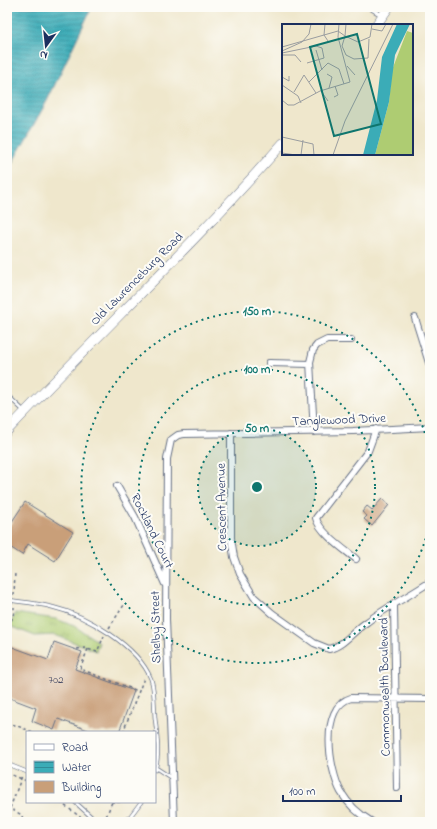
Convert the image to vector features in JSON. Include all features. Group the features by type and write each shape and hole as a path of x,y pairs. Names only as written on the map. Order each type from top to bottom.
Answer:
{"main road":[{"path":"377,24 389,7"},
{"name":"Old Lawrenceburg Road","path":"7,431 226,208 282,144"}],"street":[{"path":"415,318 430,366"},
{"path":"314,432 310,364 313,350 321,342 327,340 351,340"},
{"path":"269,363 310,364"},
{"name":"Tanglewood Drive","path":"178,435 430,428"},
{"path":"356,559 324,531 317,523 316,518 368,451 376,429"},
{"name":"Crescent Avenue","path":"231,433 232,547 240,574 254,597 272,613 314,643 329,649 338,646 380,613 394,606"},
{"name":"Shelby Street","path":"174,822 166,619 167,459 168,444 178,435"},
{"name":"Rockland Court","path":"117,486 132,512 166,586"},
{"name":"Commonwealth Boulevard","path":"397,788 394,606 430,582"},
{"path":"372,822 359,813 345,798 336,778 330,755 330,732 336,711 347,699 396,697 430,699"}],"lane":[{"path":"368,7 383,16"},
{"path":"7,395 25,412"},
{"path":"7,600 52,606 87,621 120,641 141,662 151,679 158,745 156,761"},
{"path":"7,764 26,771"},
{"path":"156,770 173,779"},
{"path":"76,803 97,822"},
{"path":"126,822 140,803"}],"path":[{"path":"14,591 15,571"},
{"path":"112,624 124,605"},
{"path":"7,632 14,613"},
{"path":"77,649 84,648 97,652 100,643"},
{"path":"88,649 80,669 138,691"},
{"path":"124,731 146,670"},
{"path":"7,722 30,731"},
{"path":"23,822 22,815 8,808 21,778 26,771"},
{"path":"7,773 26,780"},
{"path":"61,803 87,822"},
{"path":"104,822 111,803"}],"green space":[{"path":"15,613 56,619 74,626 99,642 96,651 55,635 35,636 10,626"}],"water":[{"path":"7,7 92,7 47,101 7,172"}],"building":[{"path":"382,499 389,505 372,526 364,519 367,516 362,512 367,506 372,510"},
{"path":"25,502 73,532 55,561 28,544 22,555 7,545 7,529"},
{"path":"54,642 82,652 75,669 134,691 119,731 88,731 58,719 54,730 32,721 36,708 7,697 7,645 48,660"}]}
